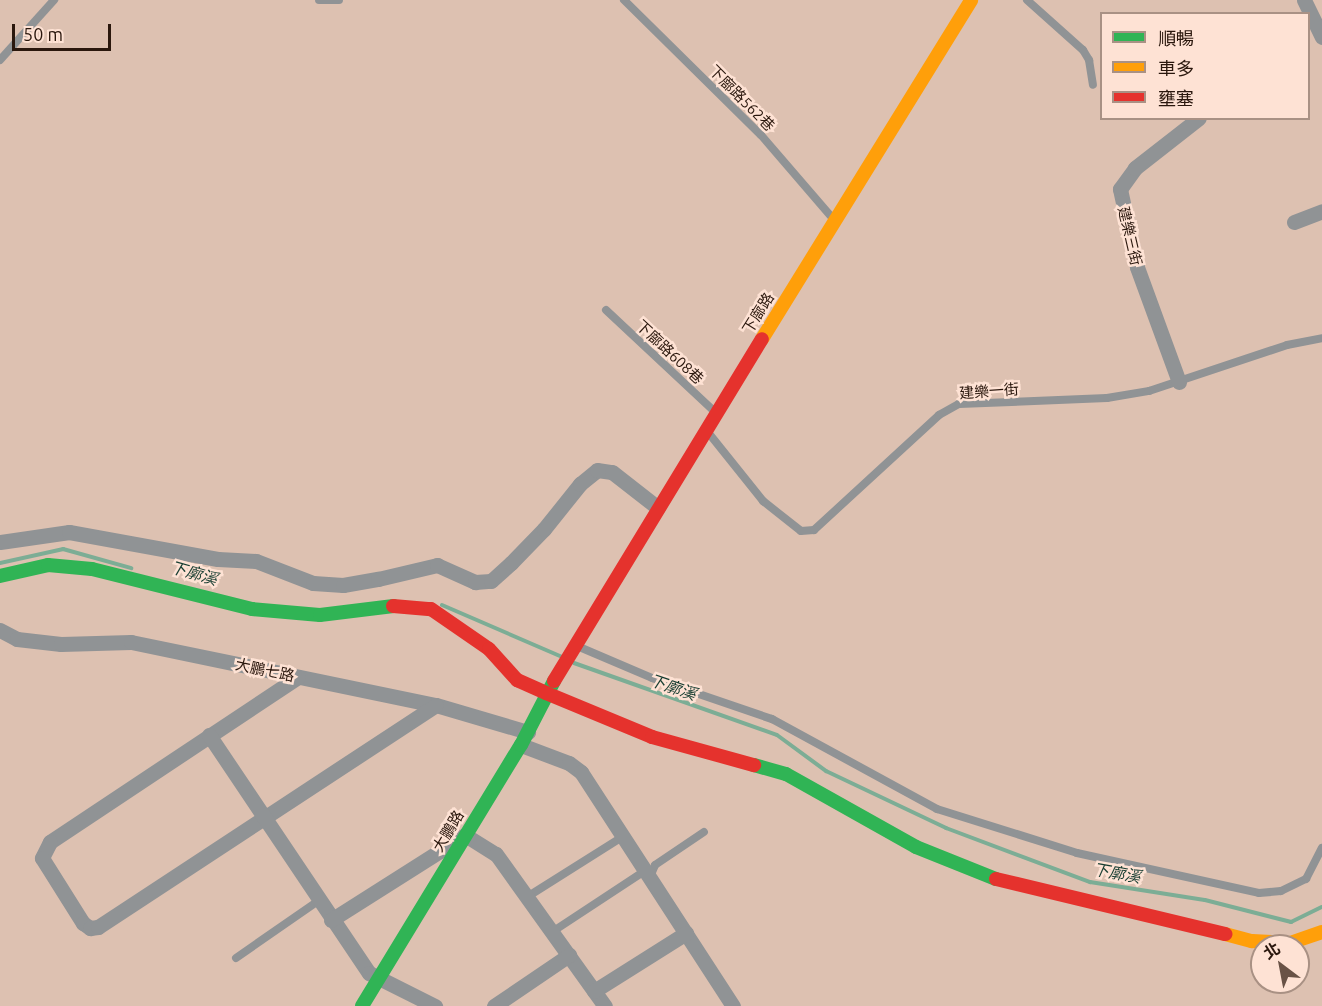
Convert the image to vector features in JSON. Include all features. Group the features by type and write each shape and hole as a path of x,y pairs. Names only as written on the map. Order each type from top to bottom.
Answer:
{"street":[{"name":"下廍路","path":"560,672 706,429 971,0"},
{"path":"1310,18 1317,38"},
{"name":"建樂三街","path":"1179,382 1137,267 1120,189 1135,168 1196,120"},
{"path":"1294,222 1322,211"},
{"path":"0,542 69,532 218,559 256,561 313,583 366,581 437,565 475,582 490,581 499,574 597,470 612,472 658,508"},
{"path":"0,576 48,565 92,569 252,609 320,615 407,604 431,609 459,626 489,649 517,680 652,737 786,774 916,847 998,880 1157,915 1252,941 1290,943 1322,932"},
{"name":"大鵬七路","path":"0,630 17,639 61,644 131,642 436,705 524,739 581,772 686,933 729,1005"},
{"name":"大鵬路","path":"362,1006 524,739 546,693 560,672"},
{"path":"298,677 50,842 42,858 83,923 90,928 98,927 436,705"},
{"path":"209,735 331,920 378,981 435,1006"},
{"path":"331,920 465,835 496,854 605,1006"},
{"path":"594,991 686,933"},
{"path":"494,1006 569,955"}],"lane":[{"path":"0,60 54,0"},
{"path":"319,0 339,0"},
{"name":"下廍路562巷","path":"624,0 761,135 834,221"},
{"path":"1026,0 1083,50 1089,60 1093,85"},
{"name":"下廍路608巷","path":"606,310 716,413"},
{"name":"建樂一街","path":"706,429 764,501 801,531 814,530 939,415 959,404 1107,398 1179,382 1287,345 1322,339"},
{"path":"577,646 652,678 772,718 937,809 1077,853 1259,893 1281,891 1306,879 1322,848"},
{"path":"552,932 648,874 655,865 704,832"},
{"path":"527,897 624,836"},
{"path":"236,958 318,901"}],"waterway":[{"name":"下廓溪","path":"0,563 63,549 131,568"},
{"name":"下廓溪","path":"442,605 562,657"},
{"name":"下廓溪","path":"574,663 777,735 826,771 946,828 1090,882 1205,900 1291,922 1322,907"}],"traffic: fast":[{"path":"0,576 48,565 92,569 252,609 320,615 393,606"},
{"path":"362,1006 521,745 554,681"},
{"path":"754,765 786,774 916,847 996,879"}],"traffic: slow":[{"path":"762,339 971,0"},
{"path":"1225,934 1252,941 1290,943 1322,932"}],"traffic: jam":[{"path":"554,681 762,339"},
{"path":"393,606 431,609 489,649 517,680 546,693 652,737 754,765"},
{"path":"996,879 1225,934"}]}
